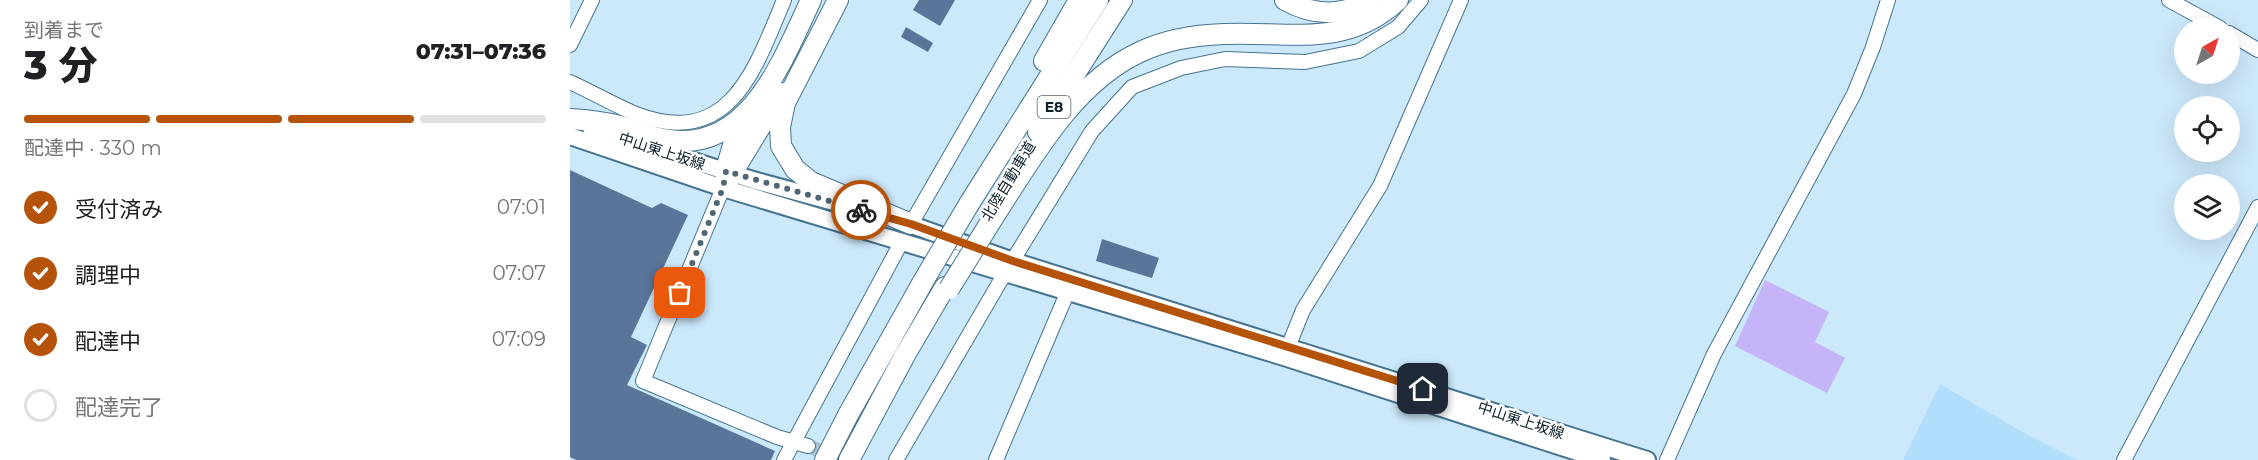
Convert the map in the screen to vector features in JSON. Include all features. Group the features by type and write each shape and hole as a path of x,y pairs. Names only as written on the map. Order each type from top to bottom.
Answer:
{"highway":[{"path":"727,177 733,145 787,51 811,0"},
{"path":"727,177 837,0"},
{"path":"837,0 785,103 780,127 781,146 795,169 820,188 911,224"},
{"path":"967,204 1021,100 1079,0"},
{"name":"北陸自動車道","path":"825,460 967,204 1098,0"},
{"name":"北陸自動車道","path":"990,216 1122,0"},
{"path":"1285,0 1309,11 1335,13 1354,9 1372,0"},
{"path":"849,460 990,216 1075,103 1107,73 1139,52 1178,39 1200,35 1226,33 1297,36 1336,33 1374,19 1398,0"},
{"path":"570,120 619,126 670,141 696,140 717,135 734,125 766,88"}],"main road":[{"name":"中山東上坂線","path":"570,120 902,242 1009,267 1647,460"},
{"name":"中山東上坂線","path":"570,136 911,224 1009,267"},
{"name":"中山東上坂線","path":"1286,352 1602,460"}],"street":[{"path":"570,45 592,0"},
{"path":"570,82 636,114 653,119 682,123 710,117 726,105 752,74 784,0"},
{"path":"911,224 1040,0"},
{"path":"896,460 1092,131 1132,87 1182,68 1225,59 1305,62 1359,51 1398,27 1421,0"},
{"path":"1286,352 1303,310 1380,186 1461,0"},
{"path":"1667,460 1714,354 1854,94 1873,47 1888,0"},
{"path":"2169,0 2202,18"},
{"path":"2240,39 2258,50"},
{"path":"727,177 643,381 792,442 808,446"},
{"path":"2124,460 2258,207"},
{"path":"784,460 902,242"},
{"path":"996,460 1070,285"}],"shaded area":[{"path":"1765,280 1829,312 1815,342 1845,358 1827,393 1735,346"},
{"path":"1940,384 2024,433 2077,460 1903,460"}],"building":[{"path":"919,0 955,0 940,26 913,10"},
{"path":"906,27 933,43 928,52 901,37"},
{"path":"570,170 652,208 661,203 688,215 631,337 647,345 627,385 775,451 771,460 576,460 570,457"},
{"path":"1102,239 1159,258 1152,278 1096,261"}],"tunnel":[{"path":"808,446 843,460"}],"way so far":[{"path":"680,293 723,188 726,171 861,210"}],"route":[{"path":"861,210 911,224 1013,261 1423,389"}]}
